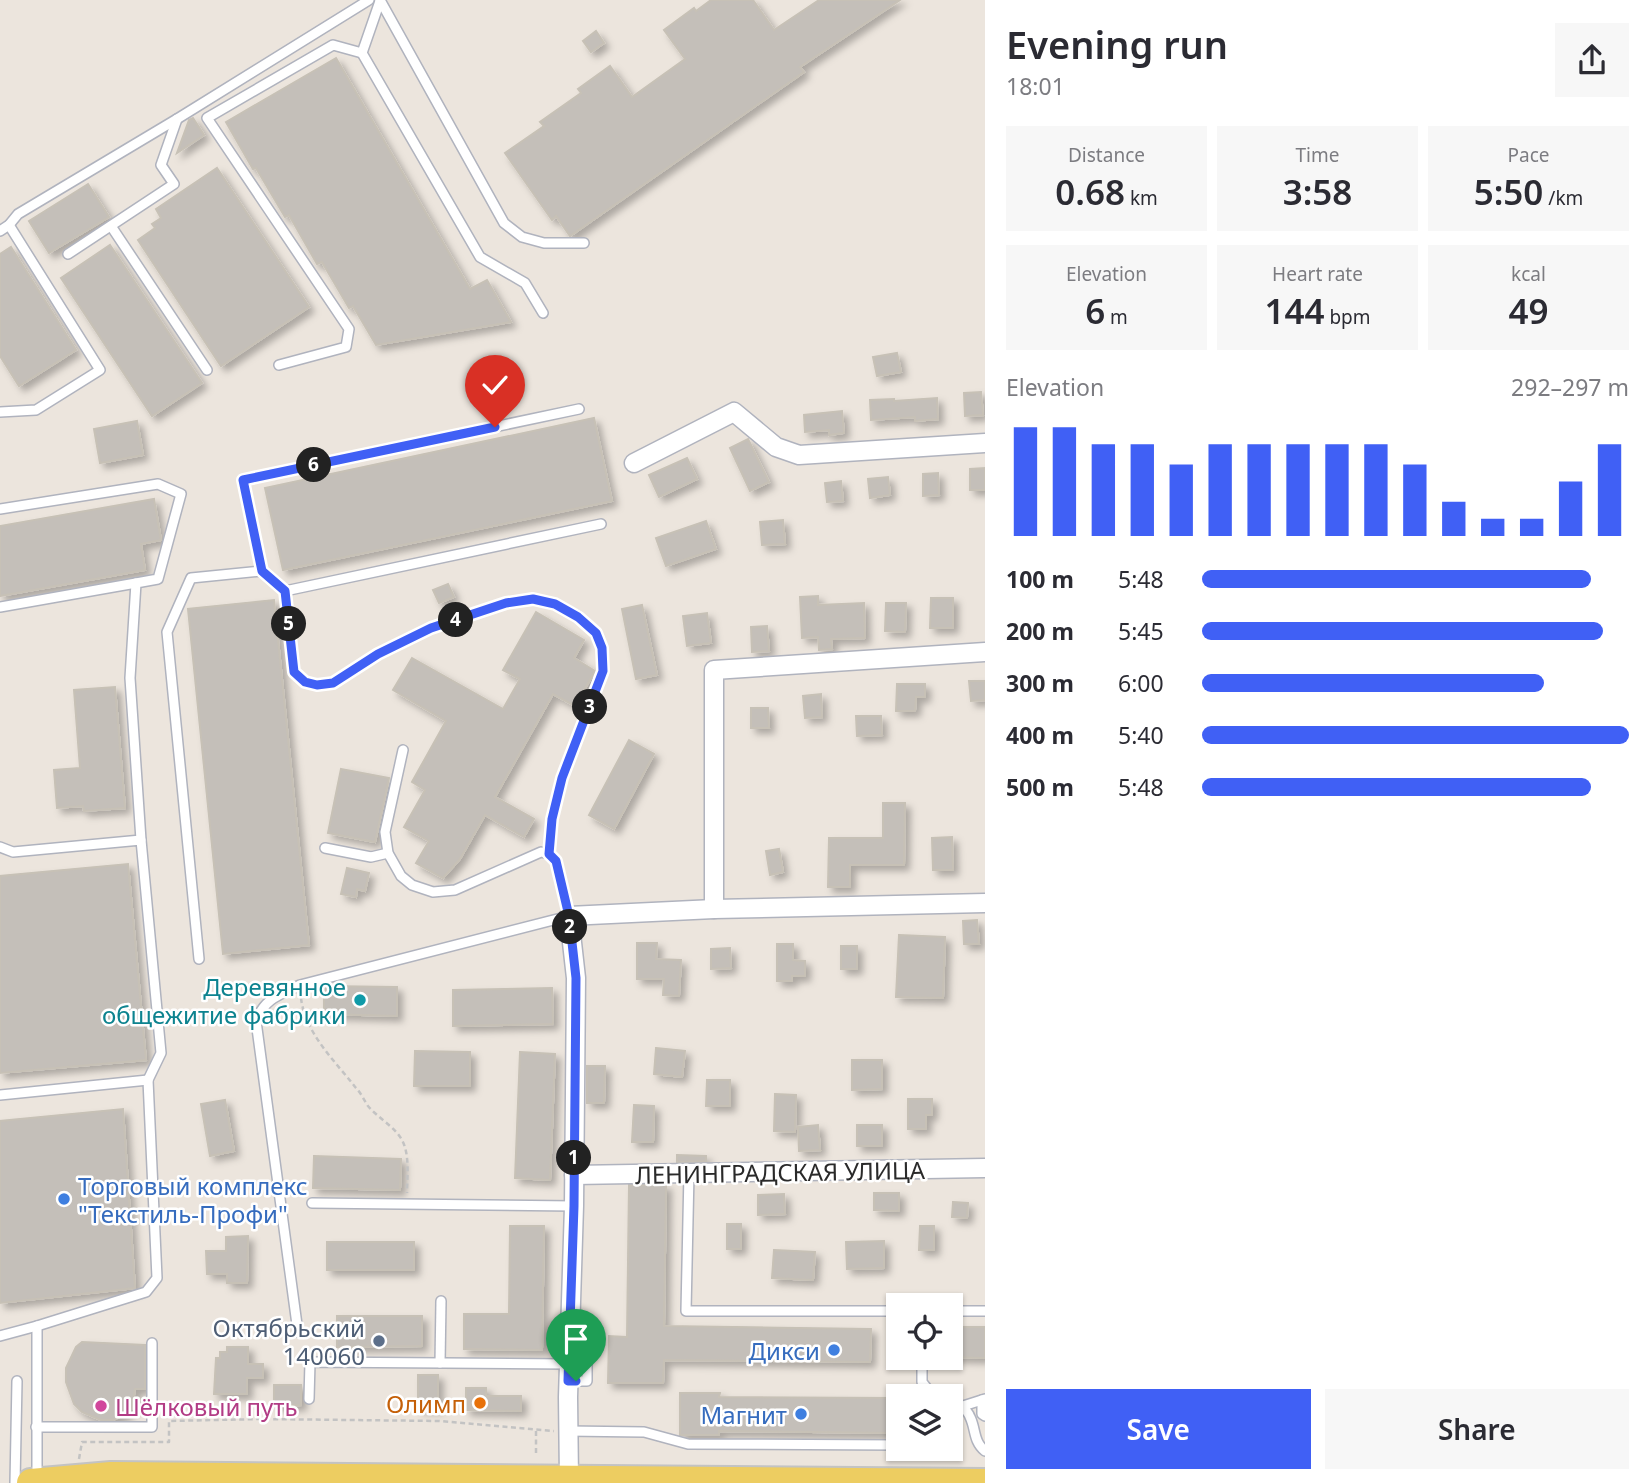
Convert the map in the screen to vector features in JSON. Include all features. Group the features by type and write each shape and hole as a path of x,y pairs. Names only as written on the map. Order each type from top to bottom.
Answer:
{"main road":[{"path":"30,1483 111,1476 985,1483"}],"street":[{"path":"634,463 734,412 776,447 799,456 985,443"},
{"path":"714,909 714,670 985,652"},
{"path":"569,1480 562,1431 569,1373 576,978 569,916 714,909 985,903"},
{"name":"ЛЕНИНГРАДСКАЯ УЛИЦА","path":"574,1175 985,1168"}],"lane":[{"path":"0,231 18,214 369,0"},
{"path":"362,53 380,0"},
{"path":"380,0 504,223 522,237 544,243 584,243"},
{"path":"279,365 346,347 349,330 207,118 333,45 362,53 480,257 525,283 543,313"},
{"path":"68,254 174,184 161,165 177,119"},
{"path":"0,412 36,410 100,370 9,225"},
{"path":"111,226 206,370"},
{"path":"549,854 552,819 562,778 603,671 602,648 596,633 578,617 555,604 533,599 506,603 431,628 378,654 333,683 317,685 305,682 294,672 285,591 262,571 243,480 579,409"},
{"path":"0,509 158,484 181,494 158,579 0,607"},
{"path":"285,591 601,524"},
{"path":"200,958 167,632 191,578 262,571"},
{"path":"0,1336 146,1292 157,1278 148,1080 161,1053 141,840 130,678 136,583"},
{"path":"298,1332 256,1021 262,1006 273,998 300,990 569,916 556,861 549,854 541,852 455,890 433,892 412,885 401,876 388,853 385,832 403,750"},
{"path":"0,847 13,852 141,840"},
{"path":"325,848 371,857 388,853"},
{"path":"0,1095 148,1080"},
{"path":"689,1173 686,1311 886,1311"},
{"path":"312,1203 574,1206"},
{"path":"440,1363 441,1301"},
{"path":"963,1311 985,1311"},
{"path":"30,1483 36,1427 37,1326"},
{"path":"36,1427 152,1427 152,1343"},
{"path":"309,1399 310,1362 440,1363 569,1373 587,1381 587,1345"},
{"path":"17,1381 30,1483"},
{"path":"985,1416 982,1414 984,1399 963,1406 971,1417 975,1437 985,1451"},
{"path":"562,1431 644,1432 688,1444 886,1446"}],"path":[{"path":"300,990 302,1011 318,1040 368,1105 396,1131 403,1142 408,1159 407,1204"},
{"path":"171,1421 439,1421 536,1431 562,1431"},
{"path":"536,1431 536,1454"}],"building":[{"path":"711,0 753,0 774,30 819,0 900,0 800,67 804,72 570,236 556,216 552,220 505,153 544,126 540,122 581,93 578,89 610,66 632,97 685,59 664,30 694,8 696,11"},
{"path":"596,31 604,43 591,52 583,41"},
{"path":"336,58 470,289 487,280 511,322 376,345 353,306 349,308 322,262 317,264 289,215 285,217 256,168 253,169 226,122"},
{"path":"193,118 204,135 177,153 189,120"},
{"path":"217,168 309,307 221,366 138,240 155,228 152,224 161,218 156,209"},
{"path":"88,184 109,217 49,253 29,221"},
{"path":"110,245 202,383 152,416 61,278"},
{"path":"11,247 76,350 19,386 0,356 0,254"},
{"path":"897,353 901,372 877,376 873,357"},
{"path":"981,392 983,415 965,416 964,393"},
{"path":"937,398 938,419 915,421 915,417 871,420 870,400"},
{"path":"842,411 844,433 829,435 829,430 805,432 804,415"},
{"path":"594,418 612,501 283,570 265,488"},
{"path":"137,421 143,455 100,463 94,429"},
{"path":"748,439 769,482 750,491 730,448"},
{"path":"687,458 697,479 659,497 649,475"},
{"path":"985,468 985,490 970,490 970,469"},
{"path":"938,473 939,495 923,496 923,474"},
{"path":"888,477 890,495 870,498 868,479"},
{"path":"841,481 843,501 827,502 825,483"},
{"path":"154,499 161,540 141,544 145,570 0,596 0,526"},
{"path":"783,520 785,544 762,545 760,522"},
{"path":"706,521 716,549 666,566 656,538"},
{"path":"448,584 454,597 439,603 433,590"},
{"path":"818,596 818,605 864,603 865,638 831,639 832,649 819,650 818,637 802,638 800,597"},
{"path":"931,598 953,598 953,628 930,628"},
{"path":"274,600 309,945 223,954 188,609"},
{"path":"886,603 906,603 905,632 885,631"},
{"path":"642,605 657,675 636,679 622,609"},
{"path":"536,612 584,640 574,658 595,671 575,706 553,694 495,797 534,819 524,837 485,815 460,859 443,878 416,863 429,841 404,827 425,790 412,782 446,721 393,690 412,658 503,709 520,679 503,670"},
{"path":"707,613 711,643 687,646 683,616"},
{"path":"767,626 769,651 752,652 751,627"},
{"path":"969,681 985,681 985,700 971,701"},
{"path":"897,684 925,684 925,697 916,697 915,711 896,711"},
{"path":"115,687 125,808 84,811 83,806 57,808 54,770 80,768 74,690"},
{"path":"821,694 822,717 805,718 803,696"},
{"path":"751,708 768,708 769,728 751,728"},
{"path":"856,716 881,716 882,735 857,736"},
{"path":"629,740 654,754 614,829 589,815"},
{"path":"341,769 389,778 375,842 328,833"},
{"path":"883,803 905,803 904,865 850,865 850,887 828,887 829,838 883,838"},
{"path":"952,837 953,870 933,870 932,838"},
{"path":"779,849 783,872 770,875 766,851"},
{"path":"128,864 146,1060 0,1073 0,876"},
{"path":"347,868 369,873 365,891 357,889 356,897 341,894"},
{"path":"977,920 979,944 964,944 963,921"},
{"path":"899,935 945,937 943,998 896,997"},
{"path":"637,943 657,943 656,959 681,960 679,996 663,995 664,979 637,979"},
{"path":"777,944 793,944 793,960 805,961 805,976 792,976 792,981 777,981"},
{"path":"841,946 857,946 857,969 841,969"},
{"path":"730,948 731,968 711,969 711,949"},
{"name":"Деревянное общежитие фабрики","path":"324,986 397,987 397,1016 324,1014"},
{"path":"552,988 553,1024 453,1026 453,990"},
{"path":"656,1048 685,1051 682,1077 654,1074"},
{"path":"415,1051 470,1052 470,1086 414,1086"},
{"path":"520,1052 555,1054 550,1180 515,1178"},
{"path":"852,1060 882,1060 882,1089 852,1090"},
{"path":"587,1066 605,1066 604,1103 587,1103"},
{"path":"707,1080 730,1080 730,1106 706,1106"},
{"path":"775,1094 796,1095 795,1132 774,1131"},
{"path":"908,1099 932,1099 932,1115 926,1115 926,1129 908,1129"},
{"path":"225,1100 234,1151 210,1156 201,1104"},
{"path":"634,1105 654,1106 653,1142 632,1142"},
{"name":"Торговый комплекс \"Текстиль-Профи\"","path":"123,1109 135,1288 0,1303 0,1121"},
{"path":"818,1125 820,1150 799,1151 798,1127"},
{"path":"857,1125 882,1125 882,1146 857,1146"},
{"path":"677,1155 706,1156 706,1161 677,1162"},
{"path":"314,1156 401,1159 400,1190 313,1188"},
{"path":"629,1185 666,1185 664,1326 871,1329 870,1362 664,1360 663,1383 608,1383 609,1336 627,1337"},
{"path":"874,1193 899,1193 899,1211 874,1210"},
{"path":"784,1194 785,1214 758,1215 758,1195"},
{"path":"953,1202 968,1203 967,1218 952,1217"},
{"path":"727,1224 741,1224 741,1249 727,1249"},
{"path":"510,1226 544,1226 542,1350 464,1349 464,1314 509,1314"},
{"path":"920,1226 934,1226 934,1250 919,1250"},
{"path":"248,1236 247,1283 227,1283 227,1274 207,1274 206,1251 226,1251 226,1237"},
{"path":"884,1241 884,1268 847,1269 846,1242"},
{"path":"327,1242 414,1242 414,1270 327,1270"},
{"path":"774,1250 815,1252 813,1280 772,1278"},
{"path":"337,1316 422,1316 422,1346 337,1347"},
{"path":"963,1327 985,1327 985,1358 963,1357"},
{"path":"82,1342 145,1345 145,1389 135,1389 132,1408 126,1414 113,1420 101,1420 82,1412 74,1404 66,1382 66,1368 76,1347"},
{"path":"227,1347 248,1347 248,1364 263,1364 263,1378 247,1378 247,1394 214,1394 216,1358 220,1358 220,1352 227,1352"},
{"path":"418,1375 438,1375 438,1408 418,1408"},
{"path":"274,1385 301,1385 301,1405 274,1406"},
{"path":"466,1388 486,1388 486,1396 521,1396 521,1411 466,1410"},
{"path":"680,1393 720,1393 719,1397 886,1398 886,1433 719,1431 719,1435 680,1435"}],"place":[{"name":"Деревянное общежитие фабрики","path":"360,1000"},
{"name":"Торговый комплекс \"Текстиль-Профи\"","path":"64,1199"},
{"name":"Октябрьский 140060","path":"379,1341"},
{"name":"Дикси","path":"834,1350"},
{"name":"Олимп","path":"480,1403"},
{"name":"Шёлковый путь","path":"101,1406"},
{"name":"Магнит","path":"801,1414"}],"route":[{"path":"495,427 243,480 262,571 285,591 294,672 305,682 317,685 333,683 378,654 431,628 506,603 533,599 555,604 578,617 596,633 602,648 603,671 562,778 552,819 549,854 556,861 569,916 576,978 574,1206 568,1381 576,1381"}]}
